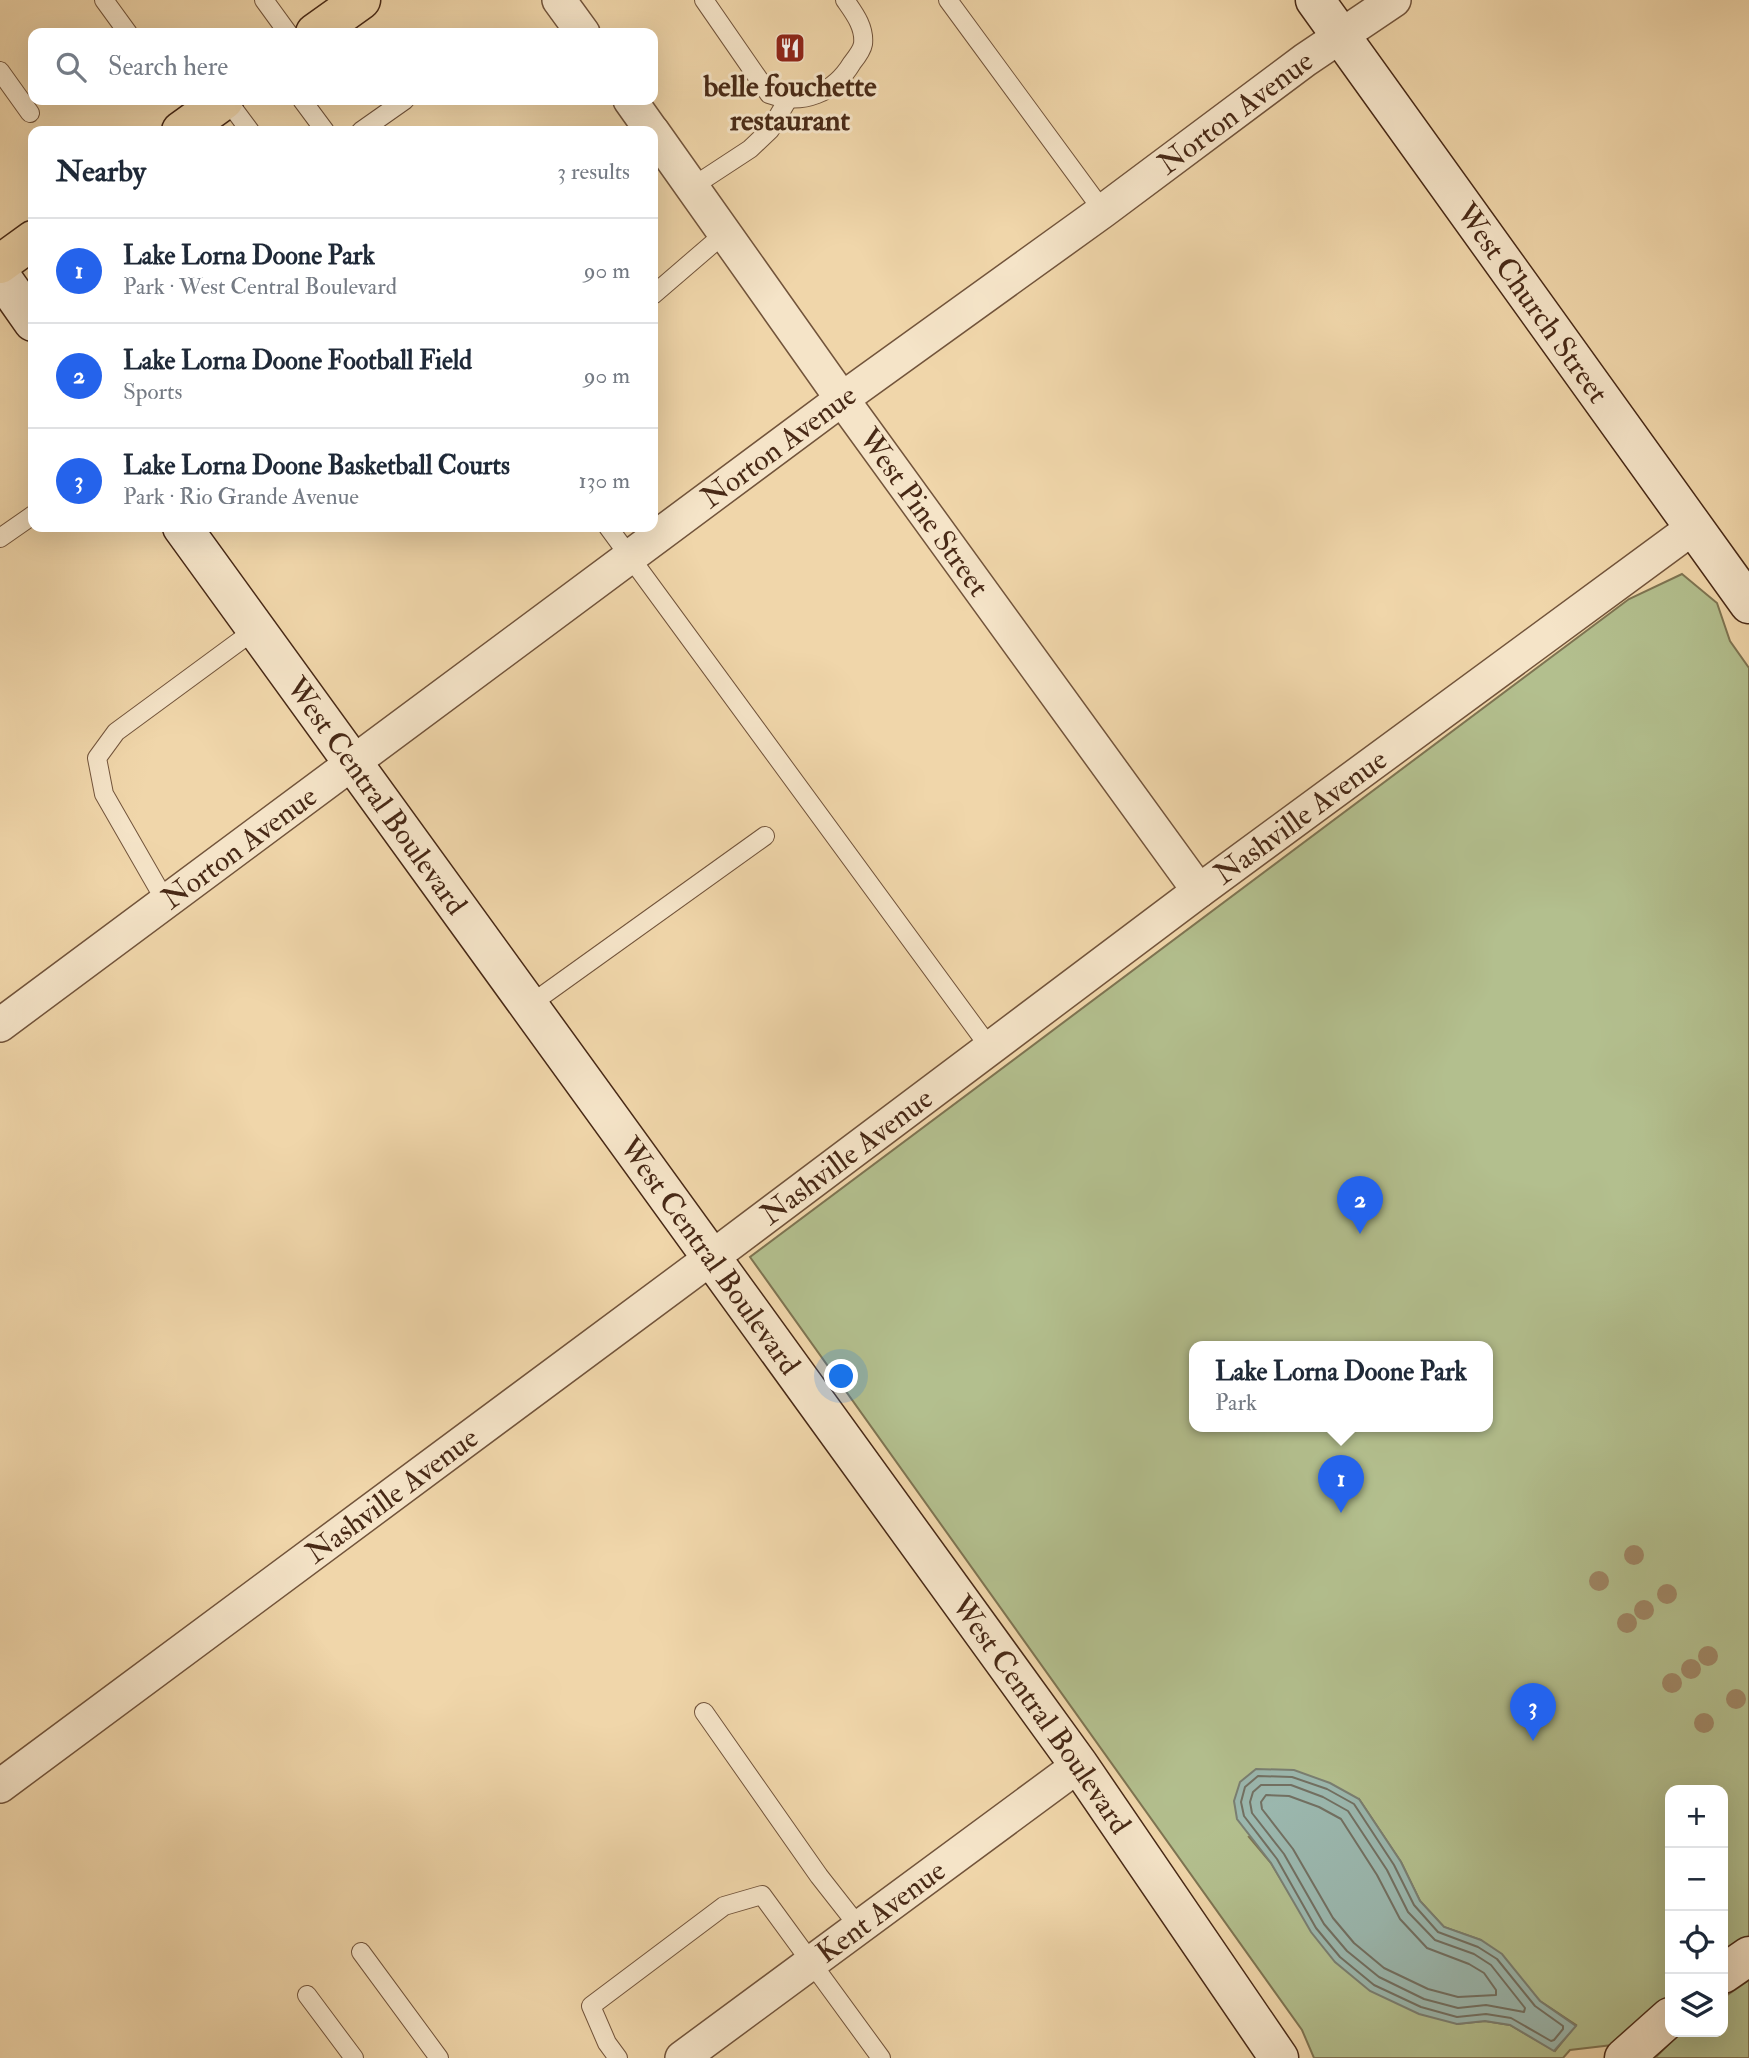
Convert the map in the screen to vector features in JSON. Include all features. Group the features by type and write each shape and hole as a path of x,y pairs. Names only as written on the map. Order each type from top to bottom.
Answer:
{"main road":[{"path":"322,28 361,0"},
{"path":"188,126 219,105"},
{"path":"0,264 28,244"}],"street":[{"path":"559,0 579,28"},
{"name":"West Church Street","path":"1315,0 1749,604"},
{"name":"Norton Avenue","path":"0,1025 842,399 1103,211 1305,60 1394,0"},
{"name":"West Pine Street","path":"634,105 649,126"},
{"name":"West Pine Street","path":"658,139 842,399 1199,891"},
{"path":"0,275 28,315"},
{"name":"Nashville Avenue","path":"0,1786 711,1258 1199,891 1694,527"},
{"name":"West Central Boulevard","path":"186,532 1079,1765 1279,2058"},
{"name":"Kent Avenue","path":"703,2052 810,1964 1079,1765"},
{"path":"1728,1971 1749,1956"},
{"path":"1624,2058 1665,2021"}],"lane":[{"path":"104,0 124,28"},
{"path":"264,0 284,28"},
{"path":"704,0 769,94 787,101 816,95 843,78 863,45 860,23 845,0"},
{"path":"948,0 1103,211"},
{"path":"0,71 30,113"},
{"path":"692,187 750,149 770,130 787,101"},
{"path":"230,105 246,126"},
{"path":"306,105 321,126"},
{"path":"368,126 398,105"},
{"path":"658,291 725,233"},
{"path":"0,538 28,518"},
{"path":"612,532 990,1048"},
{"path":"166,902 104,794 97,758 116,732 256,629"},
{"path":"528,1006 765,836"},
{"path":"704,1712 819,1876 859,1927"},
{"path":"618,2058 607,2043 591,2006 724,1906 762,1895 875,2056"},
{"path":"361,1952 439,2058"},
{"path":"307,1994 354,2058"}],"green space":[{"path":"1682,574 1717,603 1730,641 1749,668 1749,1936 1728,1951 1728,1785 1665,1785 1665,2002 1621,2044 1570,2050 1563,2058 1314,2058 1302,2030 750,1257 1629,599","holes":["1359,1799 1401,1862 1420,1901 1444,1927 1481,1940 1540,2001 1576,2025 1555,2051 1510,2025 1485,2021 1457,2024 1291,1896 1271,1863 1249,1837"]},
{"path":"1749,1980 1749,2058 1655,2058 1676,2037 1728,2037 1728,1995"}],"water":[{"path":"1256,1769 1294,1770 1330,1783 1359,1799 1401,1862 1420,1901 1444,1927 1481,1940 1502,1954 1540,2001 1576,2026 1554,2051 1510,2025 1485,2021 1457,2024 1419,2014 1370,1991 1335,1962 1311,1932 1271,1863 1237,1819 1234,1801 1240,1782"}],"place":[{"name":"belle fouchette restaurant","path":"790,48"},
{"name":"Lake Lorna Doone Football Field","path":"1360,1234"},
{"name":"Lake Lorna Doone Park","path":"1341,1513"},
{"name":"Lake Lorna Doone Basketball Courts","path":"1533,1741"}]}
